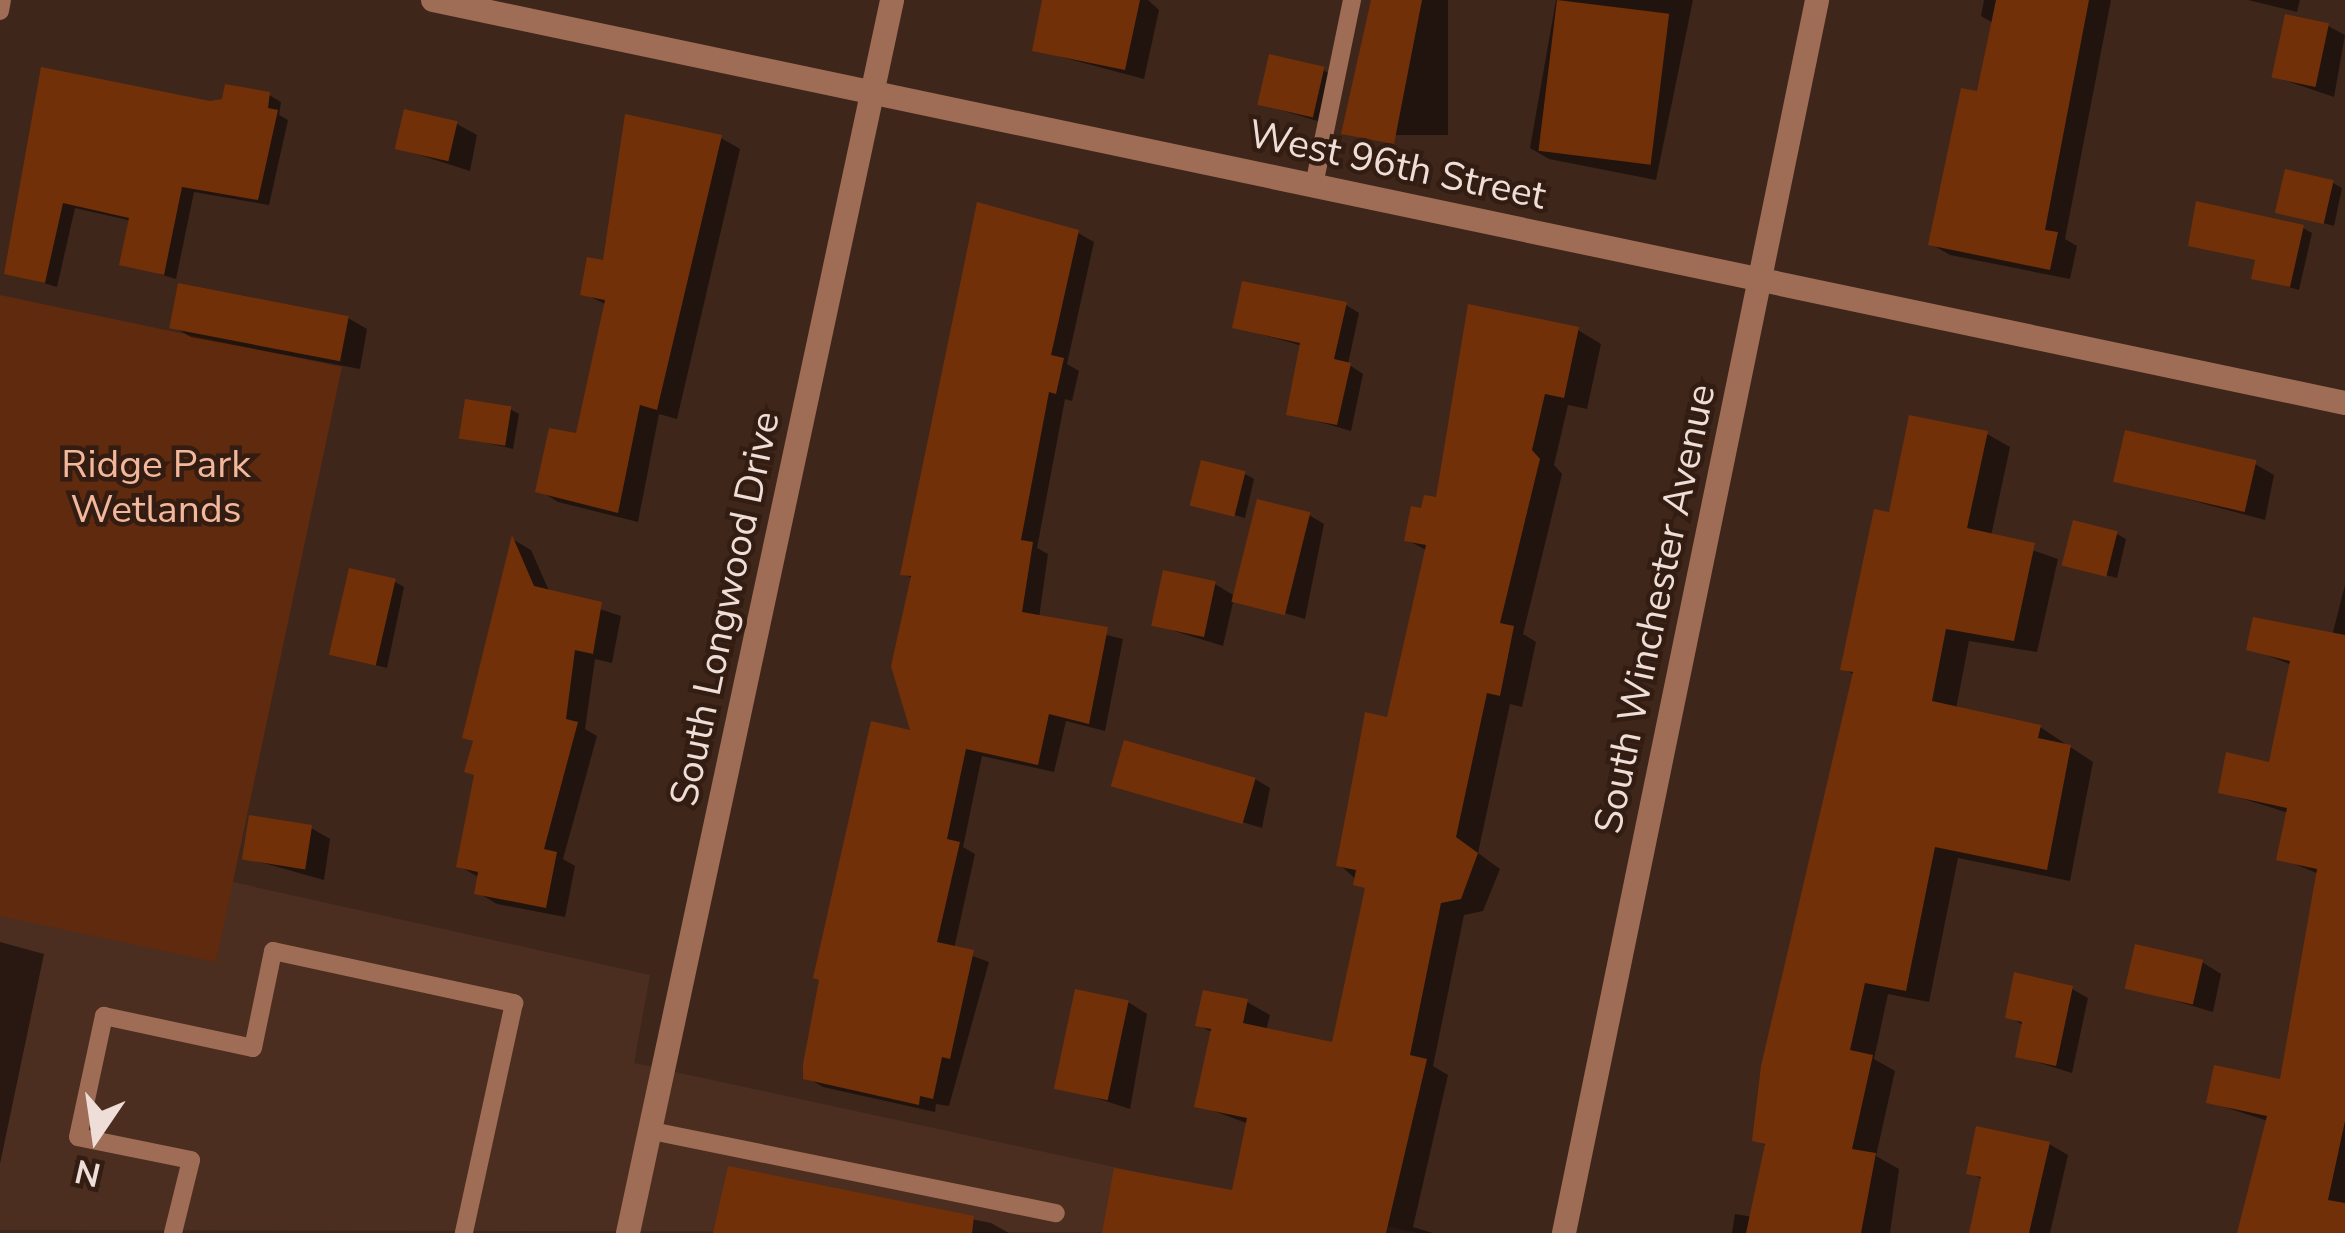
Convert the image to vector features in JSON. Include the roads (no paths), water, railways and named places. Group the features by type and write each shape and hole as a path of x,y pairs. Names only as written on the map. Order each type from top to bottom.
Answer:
{"street":[{"name":"West 96th Street","path":"433,0 2345,403"},
{"name":"South Longwood Drive","path":"628,1233 892,0"},
{"name":"South Winchester Avenue","path":"1564,1233 1817,0"}],"lane":[{"path":"0,10 2,0"},
{"path":"1314,185 1352,0"},
{"path":"173,1233 191,1160 78,1137 104,1016 253,1048 273,951 514,1003 464,1233"},
{"path":"652,1131 1056,1213"}],"park label":[{"name":"Ridge Park Wetlands","path":"156,488"}]}
